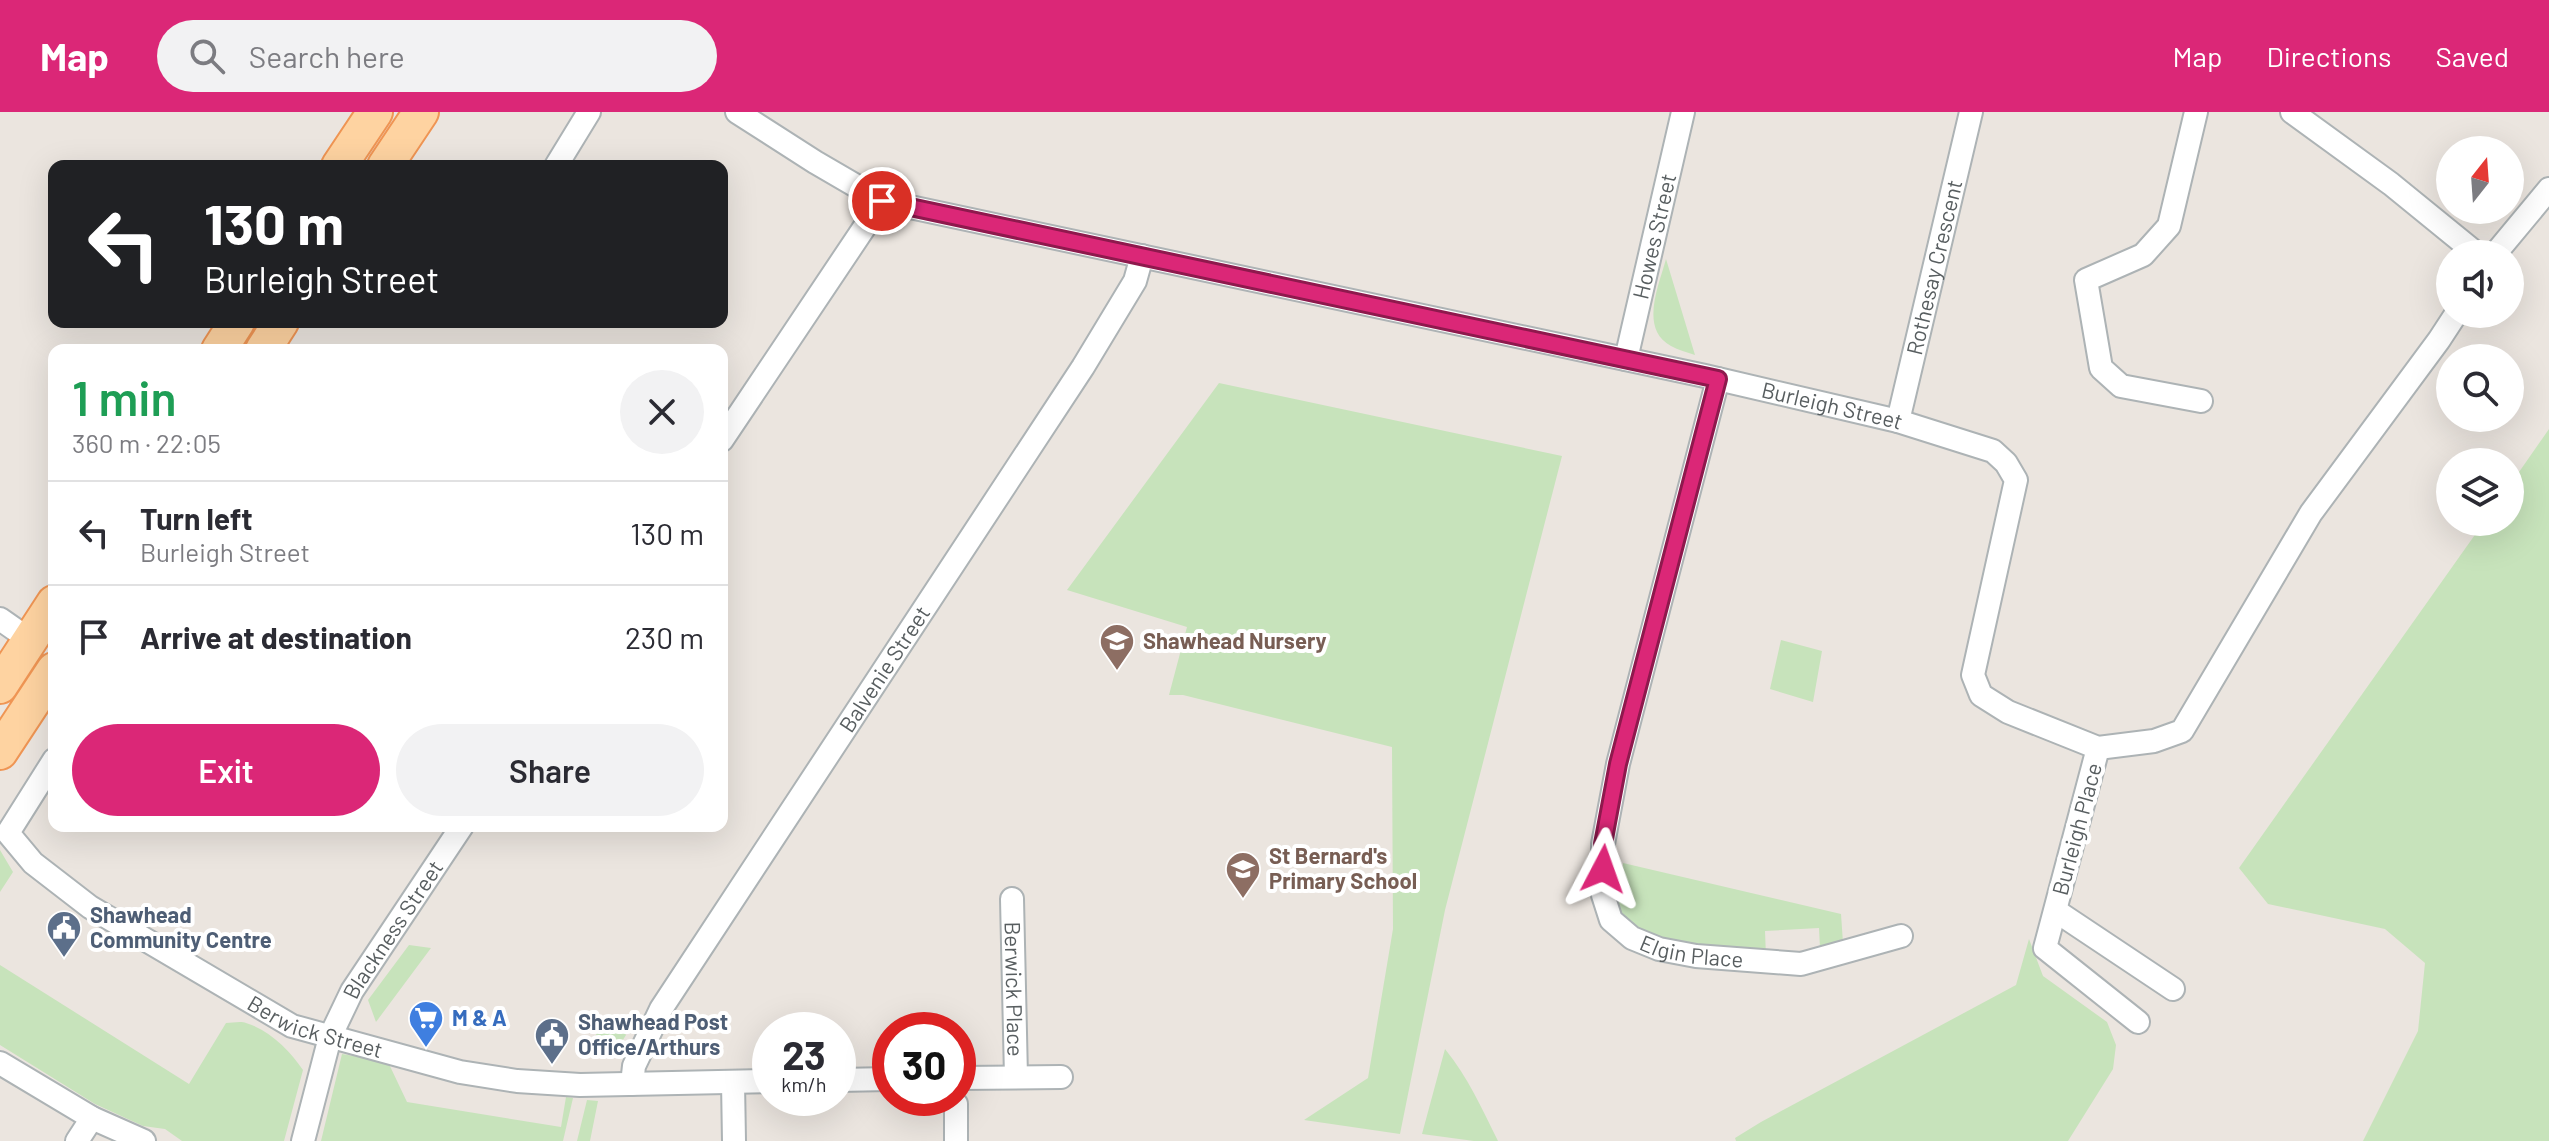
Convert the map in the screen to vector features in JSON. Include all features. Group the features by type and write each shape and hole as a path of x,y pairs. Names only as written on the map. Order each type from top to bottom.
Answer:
{"main road":[{"path":"343,160 375,112"},
{"path":"389,160 421,112"},
{"path":"0,686 48,612"},
{"path":"0,752 48,679"}],"street":[{"path":"560,160 589,112"},
{"name":"Burleigh Street","path":"737,112 882,201 1718,379 1898,421 1993,451 2006,463 2016,480 1973,675 1981,695 2008,712 2098,748 2154,741 2182,731 2311,513 2447,328"},
{"name":"Howes Street","path":"1626,359 1683,112"},
{"name":"Rothesay Crescent","path":"1898,421 1971,112"},
{"path":"2196,112 2169,226 2143,255 2086,280 2101,368 2121,386 2201,401"},
{"path":"2292,112 2391,184 2460,240"},
{"path":"2507,240 2549,189"},
{"path":"728,431 882,201"},
{"name":"Balvenie Street","path":"632,1084 634,1066 661,1009 1083,367 1135,281 1142,256"},
{"name":"Elgin Place","path":"1718,379 1618,764 1603,844 1603,895 1611,920 1632,938 1659,949 1696,956 1801,964 1901,936"},
{"path":"0,619 30,640"},
{"name":"Burleigh Place","path":"2098,748 2045,948 2138,1022"},
{"name":"Berwick Street","path":"48,770 8,833 33,863 90,907 292,1026 460,1072 517,1081 580,1085 752,1081"},
{"name":"Blackness Street","path":"303,1141 330,1037 352,991 458,832"},
{"name":"Berwick Place","path":"1012,899 1016,1077"},
{"name":"Burleigh Place","path":"2056,911 2173,989"},
{"path":"0,1063 92,1118 144,1141"},
{"path":"976,1078 1061,1077"},
{"path":"733,1082 734,1141"},
{"path":"956,1116 956,1141"},
{"path":"77,1141 92,1118"}],"green space":[{"path":"1666,259 1695,355 1671,346 1656,329 1654,306"},
{"path":"1219,383 1562,456 1445,910 1400,1134 1304,1120 1368,1078 1393,929 1392,747 1183,695 1169,695 1187,627 1067,590"},
{"path":"2549,429 2549,1141 2363,1141 2418,1031 2425,963 2385,929 2268,904 2239,868 2474,536 2524,536 2524,465"},
{"path":"1781,640 1822,651 1813,702 1770,689"},
{"path":"0,850 13,872 0,892"},
{"path":"1623,863 1841,914 1843,943 1820,948 1819,928 1765,931 1766,957 1678,947 1636,934 1618,907"},
{"path":"2029,939 2043,976 2107,1022 2116,1045 2113,1069 2068,1141 1736,1141 1735,1138 1761,1122 2016,985"},
{"path":"409,945 431,948 376,1022 368,1000"},
{"path":"0,965 189,1084 226,1023 244,1022 255,1026 286,1049 303,1070 284,1141 182,1141 165,1129 143,1126 95,1104 0,1045"},
{"path":"611,1014 626,1035 614,1054 585,1050"},
{"path":"1445,1049 1468,1082 1498,1141 1422,1134"},
{"path":"342,1054 388,1062 407,1102 561,1127 566,1097 573,1098 563,1141 321,1141"},
{"path":"587,1100 598,1101 590,1141 577,1141"}],"place":[{"name":"Shawhead Nursery","path":"1117,672"},
{"name":"St Bernard's Primary School","path":"1243,900"},
{"name":"Shawhead Community Centre","path":"64,959"},
{"name":"M & A","path":"426,1049"},
{"name":"Shawhead Post Office/Arthurs","path":"552,1066"}],"route":[{"path":"882,201 1718,379 1618,764 1603,844 1603,869"}]}
